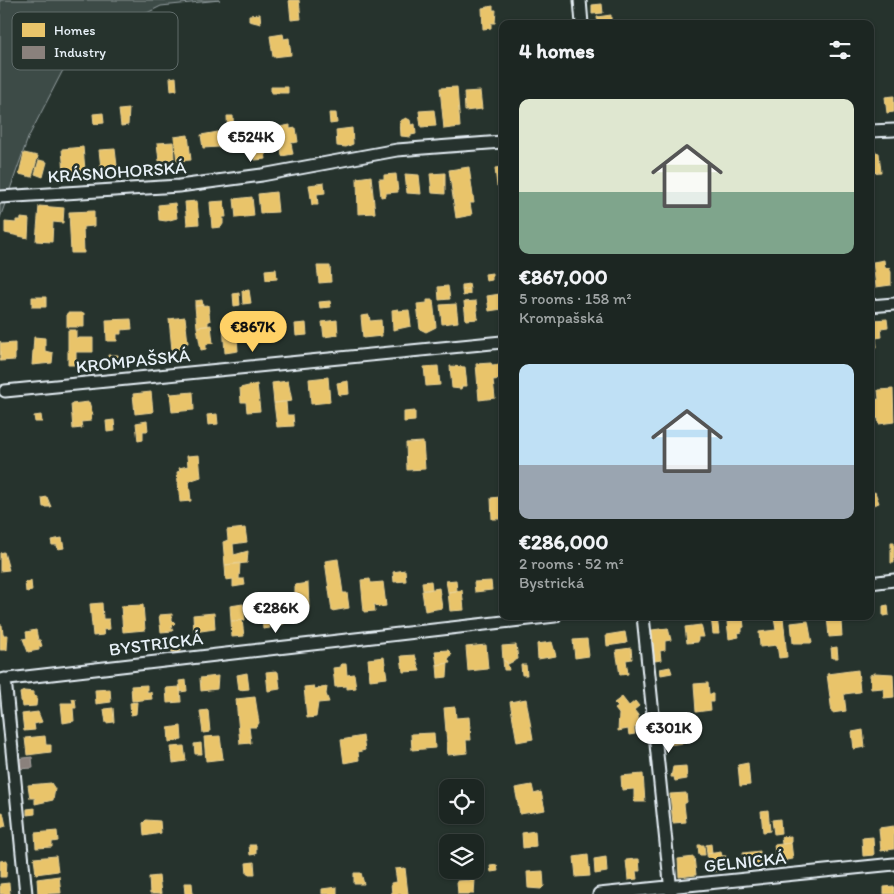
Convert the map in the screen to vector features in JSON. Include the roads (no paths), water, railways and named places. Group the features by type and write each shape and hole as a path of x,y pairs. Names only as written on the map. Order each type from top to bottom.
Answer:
{"street":[{"path":"580,0 582,20"},
{"path":"874,131 894,130"},
{"name":"KRÁSNOHORSKÁ","path":"0,197 179,186 262,175 397,150 499,142"},
{"path":"874,306 894,304"},
{"name":"KROMPAŠSKÁ","path":"5,391 499,342"},
{"path":"874,582 894,580"},
{"name":"BYSTRICKÁ","path":"2,679 520,620"},
{"path":"643,620 670,890"},
{"path":"2,679 26,894"},
{"name":"GELNICKÁ","path":"599,894 670,890 894,864"}]}
